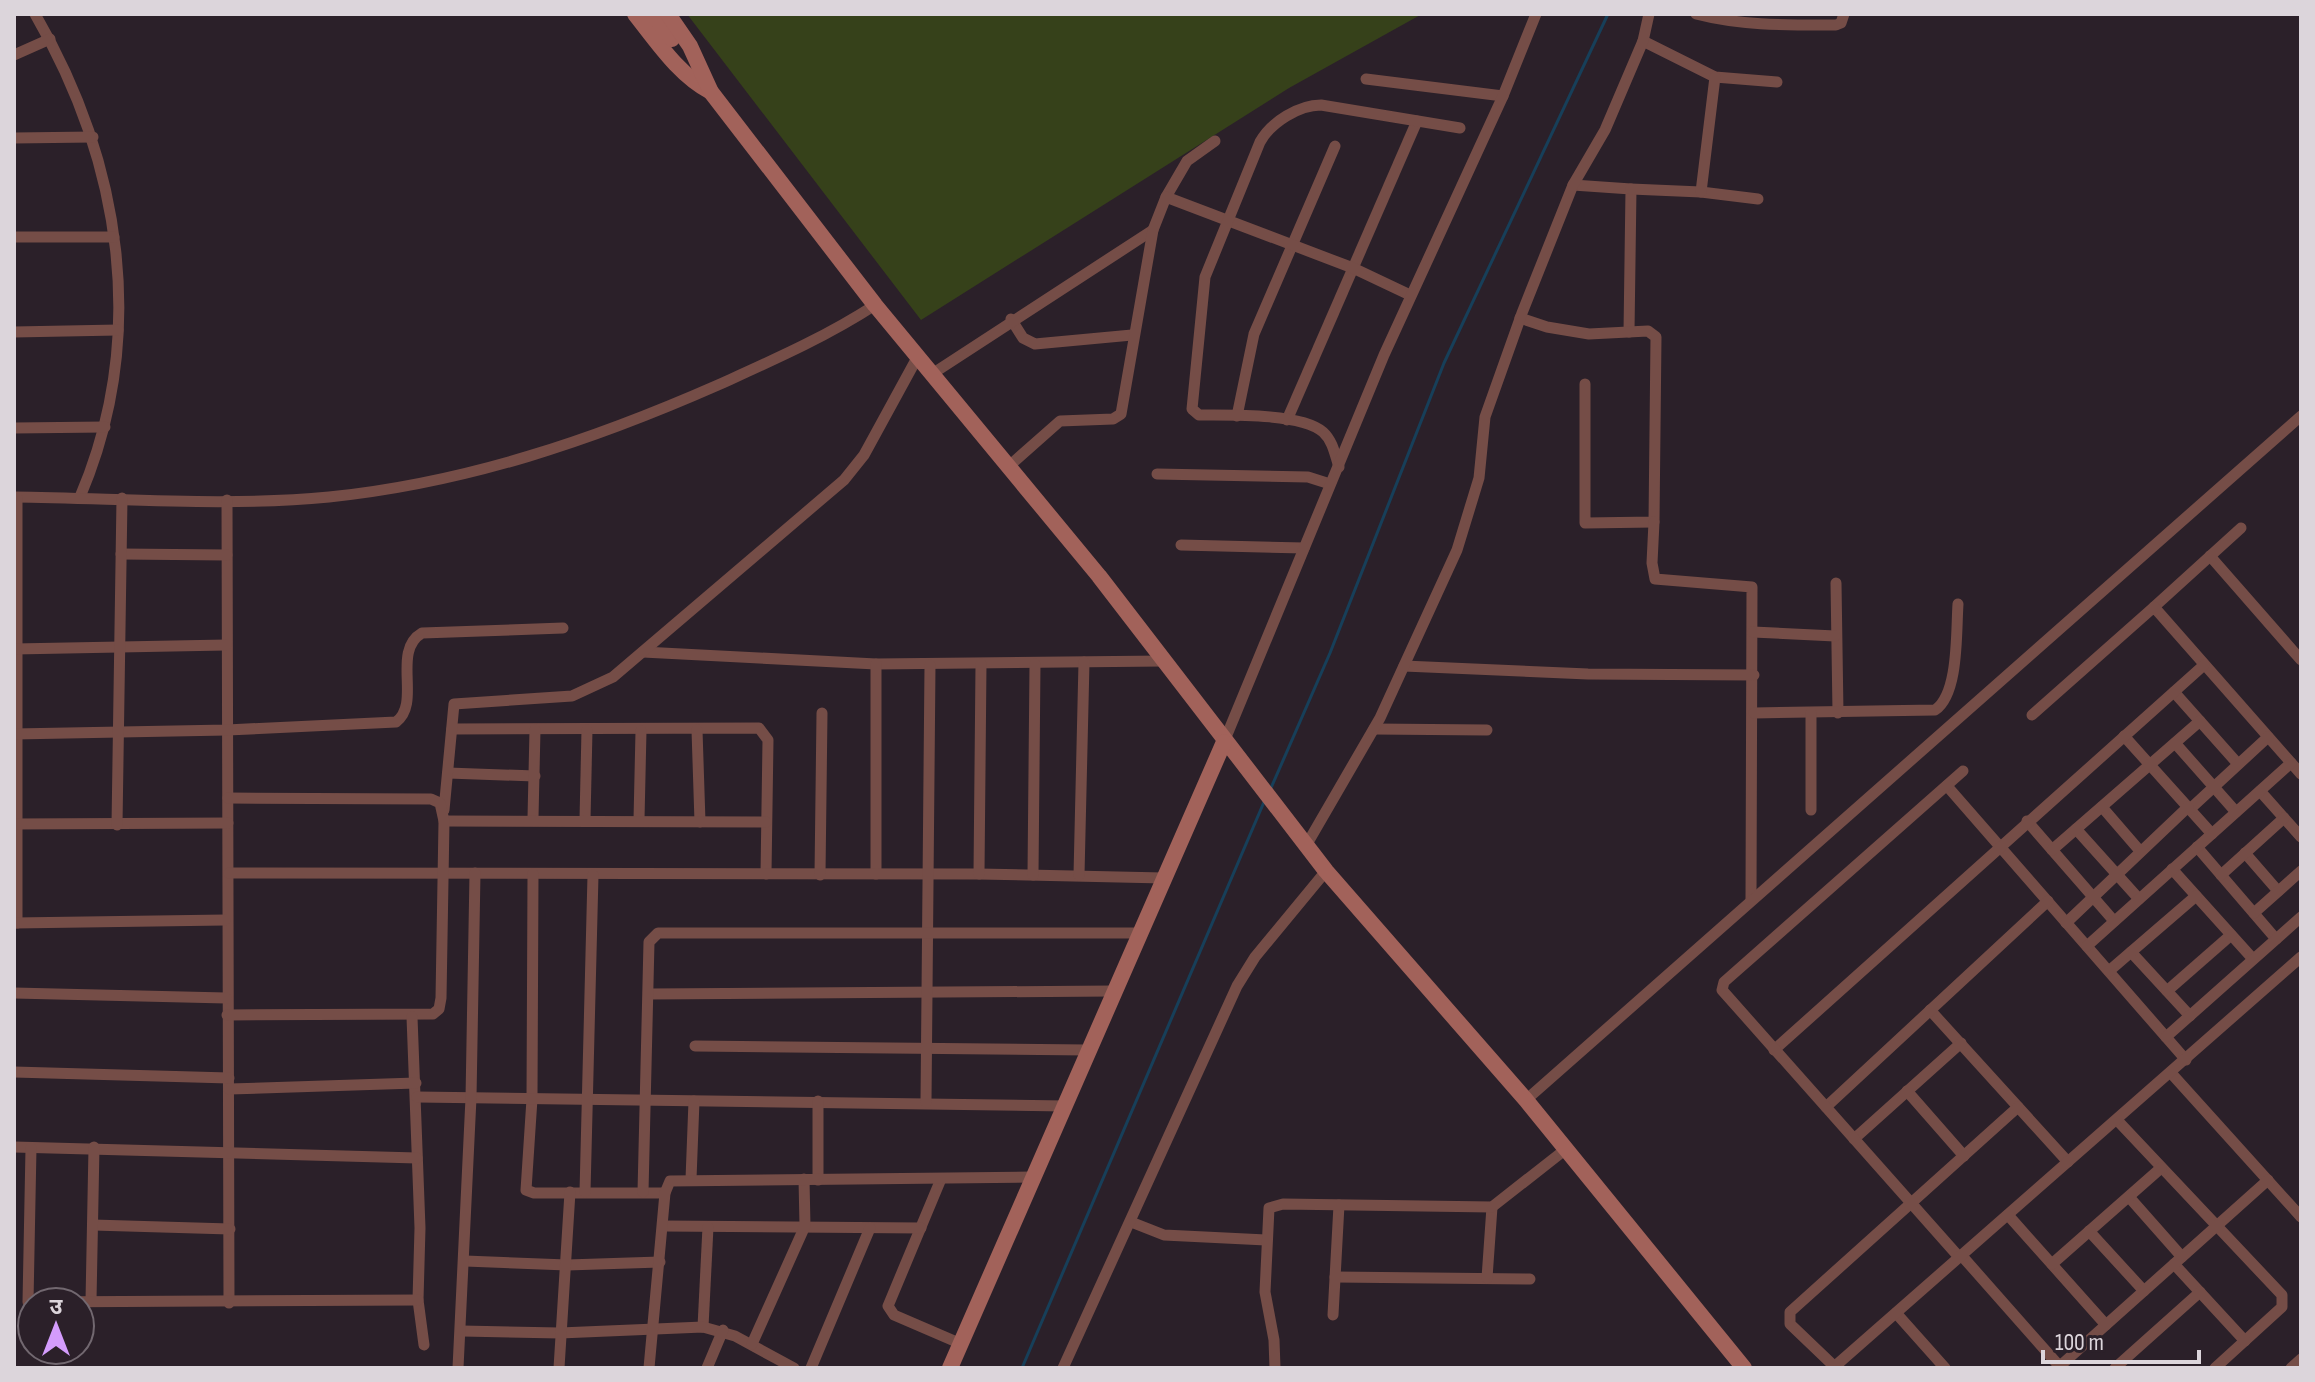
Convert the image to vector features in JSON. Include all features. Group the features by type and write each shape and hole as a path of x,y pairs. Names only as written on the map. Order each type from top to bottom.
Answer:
{"main road":[{"path":"635,14 693,83 711,92"},
{"path":"653,14 666,21 690,46 711,92 875,305 1163,661 1326,871 1526,1100 1744,1368"},
{"path":"950,1368 1113,991 1164,878 1229,748"}],"street":[{"path":"35,14 74,84 93,137 114,237 118,330 114,384 105,427 80,497"},
{"path":"1229,748 1330,484 1410,295 1503,96 1536,14"},
{"path":"1303,839 1374,729 1457,550 1479,478 1485,417 1520,318 1573,185 1605,130 1643,41 1649,14"},
{"path":"1696,14 1743,23 1787,25 1836,25 1844,14"},
{"path":"14,55 50,39"},
{"path":"1643,41 1715,77 1777,82"},
{"path":"1701,192 1715,77"},
{"path":"1366,79 1503,96"},
{"path":"1339,467 1333,446 1323,431 1287,420 1199,415 1192,405 1205,277 1265,133 1305,107 1321,105 1460,128"},
{"path":"1287,420 1417,121"},
{"path":"14,138 93,137"},
{"path":"1008,467 1060,421 1117,418 1122,411 1132,335 1153,230 1166,197 1187,161 1215,141"},
{"path":"1237,416 1254,334 1335,146"},
{"path":"1573,185 1701,192 1758,199"},
{"path":"1629,332 1631,189"},
{"path":"1166,197 1353,268 1410,295"},
{"path":"932,374 1011,319 1153,230"},
{"path":"14,237 114,237"},
{"path":"225,920 16,923 15,498 227,500 316,497 402,487 527,459 639,420 756,368 875,305"},
{"path":"1520,318 1573,332 1652,333 1657,342 1652,563 1655,579 1749,585 1753,596 1751,899"},
{"path":"1011,319 1023,338 1035,344 1132,335"},
{"path":"14,332 118,330"},
{"path":"227,1015 412,1017 433,1014 439,1009 444,815 452,709 459,701 572,696 613,677 844,480 864,455 917,358"},
{"path":"1585,384 1585,523 1654,522"},
{"path":"1526,1100 1625,1016 1751,899 1898,774 2154,542 2301,416"},
{"path":"14,428 105,427"},
{"path":"1157,474 1308,477 1330,484"},
{"path":"117,825 122,498"},
{"path":"227,500 229,873 225,920 230,1153 229,1303"},
{"path":"2032,715 2241,528"},
{"path":"1181,545 1304,548"},
{"path":"121,554 227,555"},
{"path":"2210,556 2301,660"},
{"path":"1836,583 1838,713"},
{"path":"1754,713 1935,710 1942,705 1953,672 1958,604"},
{"path":"2154,607 2301,774"},
{"path":"15,734 227,730 396,722 404,712 409,647 422,633 563,628"},
{"path":"1753,632 1835,636"},
{"path":"16,649 226,645"},
{"path":"643,652 930,665 1163,661"},
{"path":"1079,875 1084,662"},
{"path":"876,664 876,874"},
{"path":"979,874 981,664"},
{"path":"1033,875 1035,664"},
{"path":"926,1102 930,665"},
{"path":"1774,1050 2204,665"},
{"path":"1404,666 1588,674 1754,675"},
{"path":"2174,692 2238,764"},
{"path":"820,875 822,713"},
{"path":"1811,713 1811,810"},
{"path":"2052,850 2200,721"},
{"path":"452,729 641,731 759,728 767,734 766,874"},
{"path":"1374,729 1487,730"},
{"path":"533,818 535,730"},
{"path":"585,820 587,730"},
{"path":"697,730 700,822"},
{"path":"639,820 641,731"},
{"path":"2124,736 2212,834"},
{"path":"2066,923 2116,873 2268,737"},
{"path":"2175,743 2236,812"},
{"path":"2087,946 2291,763"},
{"path":"1963,771 1724,982 1722,990 1727,998 2060,1367 2268,1180"},
{"path":"448,773 535,776"},
{"path":"1947,786 2186,1060"},
{"path":"2260,791 2301,837"},
{"path":"228,798 431,799 440,803 444,815"},
{"path":"2102,807 2140,851"},
{"path":"444,815 766,822"},
{"path":"2221,875 2284,818"},
{"path":"2027,821 2114,921"},
{"path":"15,824 228,823"},
{"path":"2076,829 2139,899"},
{"path":"2197,847 2276,939"},
{"path":"2245,853 2278,891"},
{"path":"2172,869 2253,959"},
{"path":"1063,1368 1237,986 1255,957 1326,871"},
{"path":"2254,913 2301,871"},
{"path":"229,873 979,874 1164,878"},
{"path":"458,1368 471,1098 475,873"},
{"path":"533,874 532,1099 526,1190 534,1193 665,1193"},
{"path":"585,1192 593,875"},
{"path":"2109,971 2196,896"},
{"path":"1826,1107 2048,901"},
{"path":"2166,1037 2301,917"},
{"path":"643,1192 649,942 658,933 1140,933"},
{"path":"2167,991 2231,935"},
{"path":"2131,952 2190,1016"},
{"path":"2018,1107 1790,1312 1790,1324 1834,1368 2301,957"},
{"path":"649,994 1113,991"},
{"path":"14,993 226,998"},
{"path":"1930,1010 2068,1162"},
{"path":"412,1017 417,1097 418,1300 424,1345"},
{"path":"1854,1139 1961,1043"},
{"path":"695,1046 1087,1050"},
{"path":"14,1072 229,1084 416,1083"},
{"path":"2171,1073 2301,1217"},
{"path":"1907,1091 1964,1156"},
{"path":"417,1097 1065,1106"},
{"path":"691,1179 694,1101"},
{"path":"818,1101 818,1180"},
{"path":"2117,1120 2282,1295 2284,1301 2215,1368"},
{"path":"14,1147 417,1158"},
{"path":"91,1286 94,1147"},
{"path":"31,1148 31,1286"},
{"path":"1275,1368 1265,1292 1267,1215 1276,1204 1492,1207 1566,1149"},
{"path":"2052,1264 2161,1168"},
{"path":"649,1368 665,1193 670,1181 1032,1177"},
{"path":"752,1344 805,1226 804,1179"},
{"path":"941,1179 889,1301 890,1311 959,1343"},
{"path":"559,1368 570,1192"},
{"path":"2129,1197 2200,1292 2245,1341"},
{"path":"1333,1315 1339,1205"},
{"path":"1487,1278 1492,1207"},
{"path":"2008,1215 2106,1325"},
{"path":"1131,1222 1164,1235 1266,1240"},
{"path":"93,1225 230,1229"},
{"path":"663,1226 921,1228"},
{"path":"703,1327 708,1227"},
{"path":"811,1368 870,1228"},
{"path":"2089,1231 2144,1291"},
{"path":"465,1261 567,1265 660,1262"},
{"path":"1335,1277 1530,1279"},
{"path":"2115,1368 2200,1292"},
{"path":"96,1301 418,1300"},
{"path":"1896,1313 1945,1368"},
{"path":"462,1331 560,1333 703,1327 723,1330 794,1368"},
{"path":"707,1368 723,1330"},
{"path":"2291,1368 2301,1359"}],"green space":[{"path":"687,14 1422,14 1289,88 921,320"}],"waterway":[{"path":"1271,788 1330,653 1444,363 1608,14"},
{"path":"1022,1368 1264,802"}]}
